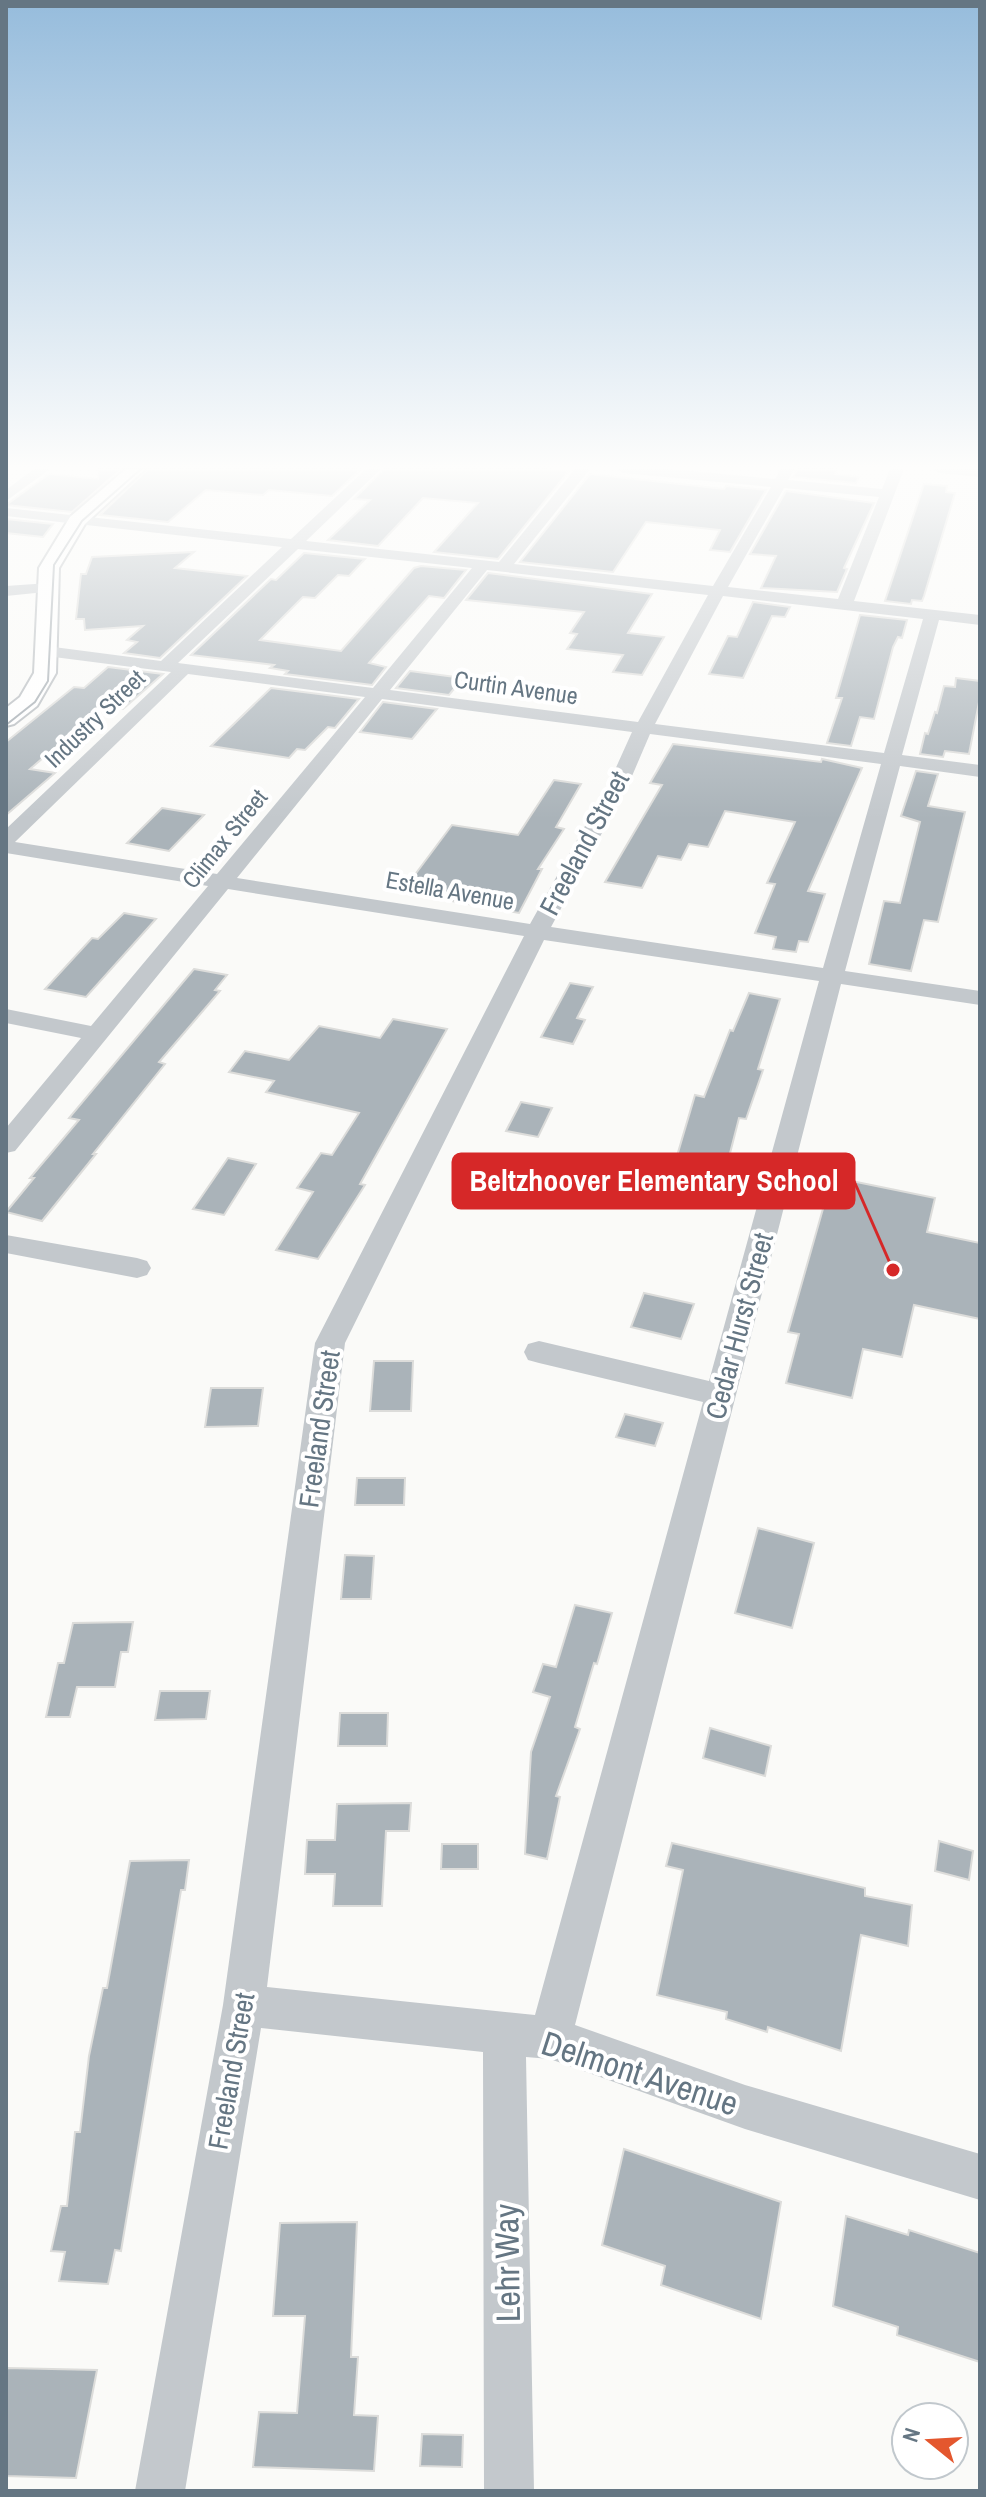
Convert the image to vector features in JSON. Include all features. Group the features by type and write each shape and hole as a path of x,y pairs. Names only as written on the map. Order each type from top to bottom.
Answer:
{"main road":[{"path":"6,719 29,701 39,689 45,673 49,588"}],"street":[{"name":"Industry Street","path":"164,667 252,586"},
{"name":"Climax Street","path":"6,1145 375,694 475,586"},
{"path":"677,586 980,620"},
{"name":"Freeland Street","path":"160,2491 244,2005 330,1343 537,932 722,586"},
{"path":"844,605 852,586"},
{"path":"6,591 49,588"},
{"name":"Cedar Hurst Street","path":"550,2038 832,975 932,615"},
{"name":"Curtin Avenue","path":"46,651 980,771"},
{"name":"Industry Street","path":"6,840 184,669"},
{"name":"Estella Avenue","path":"6,847 537,932 980,998"},
{"path":"6,1016 96,1034"},
{"path":"6,1244 137,1268"},
{"path":"539,1352 721,1395"},
{"name":"Delmont Avenue","path":"244,2005 550,2038 745,2107 980,2177"},
{"name":"Lehr Way","path":"504,2035 509,2491"}],"building":[{"path":"80,586 237,586 160,658 124,653 137,642 127,640 143,626 85,630 84,619 76,619"},
{"path":"264,586 327,586 315,598 303,597 260,640 341,651 399,586 454,586 444,598 429,596 369,663 386,667 372,685 285,674 288,671 270,668 274,665 191,655"},
{"path":"478,586 586,586 652,594 628,633 664,637 642,675 613,672 623,655 567,649 577,634 570,633 584,612 466,600"},
{"path":"762,586 840,586 837,592 761,588"},
{"path":"890,586 927,586 922,601 912,600 911,604 885,601"},
{"path":"753,602 790,607 785,617 772,616 743,678 709,674 728,636 737,637"},
{"path":"860,615 907,620 902,638 898,637 893,647 874,719 860,717 851,746 827,743 842,698 836,698"},
{"path":"108,667 163,674 123,709 104,706 30,769 55,773 6,815 6,742 74,687 84,688"},
{"path":"410,671 463,678 449,695 396,688"},
{"path":"956,678 980,681 969,754 945,751 943,757 920,754 944,686 955,687"},
{"path":"271,688 359,699 335,728 328,727 305,750 297,749 289,758 211,746"},
{"path":"383,702 437,709 412,739 360,732"},
{"path":"673,744 821,762 822,759 862,768 808,891 825,894 808,942 799,941 796,952 773,949 776,937 755,933 775,884 767,883 795,822 725,811 708,847 689,844 681,860 658,856 642,888 605,882 662,785 650,783"},
{"path":"916,771 938,774 928,806 965,812 938,922 924,920 911,971 869,964 884,901 900,903 920,822 901,816"},
{"path":"554,780 581,784 556,827 564,829 538,869 542,869 519,913 402,892 452,825 518,835"},
{"path":"162,808 204,815 169,851 127,843"},
{"path":"124,913 156,919 86,997 45,989 92,938 98,939"},
{"path":"194,969 227,975 215,990 220,991 159,1062 165,1064 93,1154 96,1154 42,1221 6,1212 79,1120 69,1118"},
{"path":"570,983 593,987 577,1018 585,1020 573,1044 541,1037"},
{"path":"749,993 780,999 758,1069 763,1070 746,1119 739,1118 727,1165 677,1156 695,1095 704,1097 730,1030 733,1031"},
{"path":"393,1019 447,1029 360,1184 365,1185 318,1259 276,1250 313,1192 297,1188 321,1153 332,1155 359,1113 266,1092 274,1081 229,1072 245,1051 289,1060 319,1026 380,1038"},
{"path":"521,1102 552,1108 538,1137 506,1131"},
{"path":"228,1158 256,1164 224,1215 193,1209"},
{"path":"832,1177 935,1198 927,1232 980,1243 980,1319 914,1305 902,1357 863,1349 852,1398 786,1383 799,1334 788,1332"},
{"path":"644,1293 694,1304 681,1339 631,1327"},
{"path":"374,1361 413,1361 411,1411 370,1411"},
{"path":"211,1388 263,1388 258,1426 205,1427"},
{"path":"625,1414 663,1423 655,1446 616,1437"},
{"path":"357,1478 405,1478 404,1505 355,1505"},
{"path":"758,1528 814,1543 792,1628 735,1613"},
{"path":"345,1555 374,1556 371,1599 341,1599"},
{"path":"575,1605 612,1613 575,1727 580,1729 556,1796 560,1797 547,1859 525,1854 531,1752 550,1697 533,1692 543,1664 556,1667"},
{"path":"133,1622 128,1652 121,1652 115,1687 77,1687 70,1717 46,1717 58,1663 64,1663 73,1623"},
{"path":"160,1691 210,1691 206,1719 155,1720"},
{"path":"340,1713 388,1713 387,1746 338,1746"},
{"path":"710,1728 771,1746 765,1776 703,1758"},
{"path":"411,1803 409,1831 386,1831 382,1906 333,1906 335,1874 305,1874 307,1840 335,1840 337,1804"},
{"path":"939,1841 973,1851 969,1880 935,1871"},
{"path":"672,1843 865,1888 865,1896 912,1905 908,1946 861,1935 841,2051 768,2027 767,2032 726,2019 727,2012 657,1995 683,1870 666,1866"},
{"path":"442,1844 478,1844 478,1869 441,1869"},
{"path":"189,1860 185,1890 181,1890 121,2251 115,2250 108,2284 59,2281 65,2252 51,2251 61,2206 67,2206 75,2132 80,2132 89,2056 103,1988 107,1988 130,1861"},
{"path":"624,2149 781,2202 761,2319 661,2285 665,2266 602,2245"},
{"path":"846,2216 908,2235 909,2230 980,2253 980,2362 897,2335 898,2327 833,2306"},
{"path":"357,2222 351,2357 358,2357 354,2415 378,2416 374,2471 253,2467 259,2412 297,2413 305,2316 273,2316 280,2223"},
{"path":"6,2368 97,2370 76,2478 6,2476"},
{"path":"422,2434 463,2435 462,2467 420,2466"}],"tram line":[{"path":"6,725 35,702 48,681 53,586"}],"place":[{"name":"Beltzhoover Elementary School","path":"893,1270"}]}
